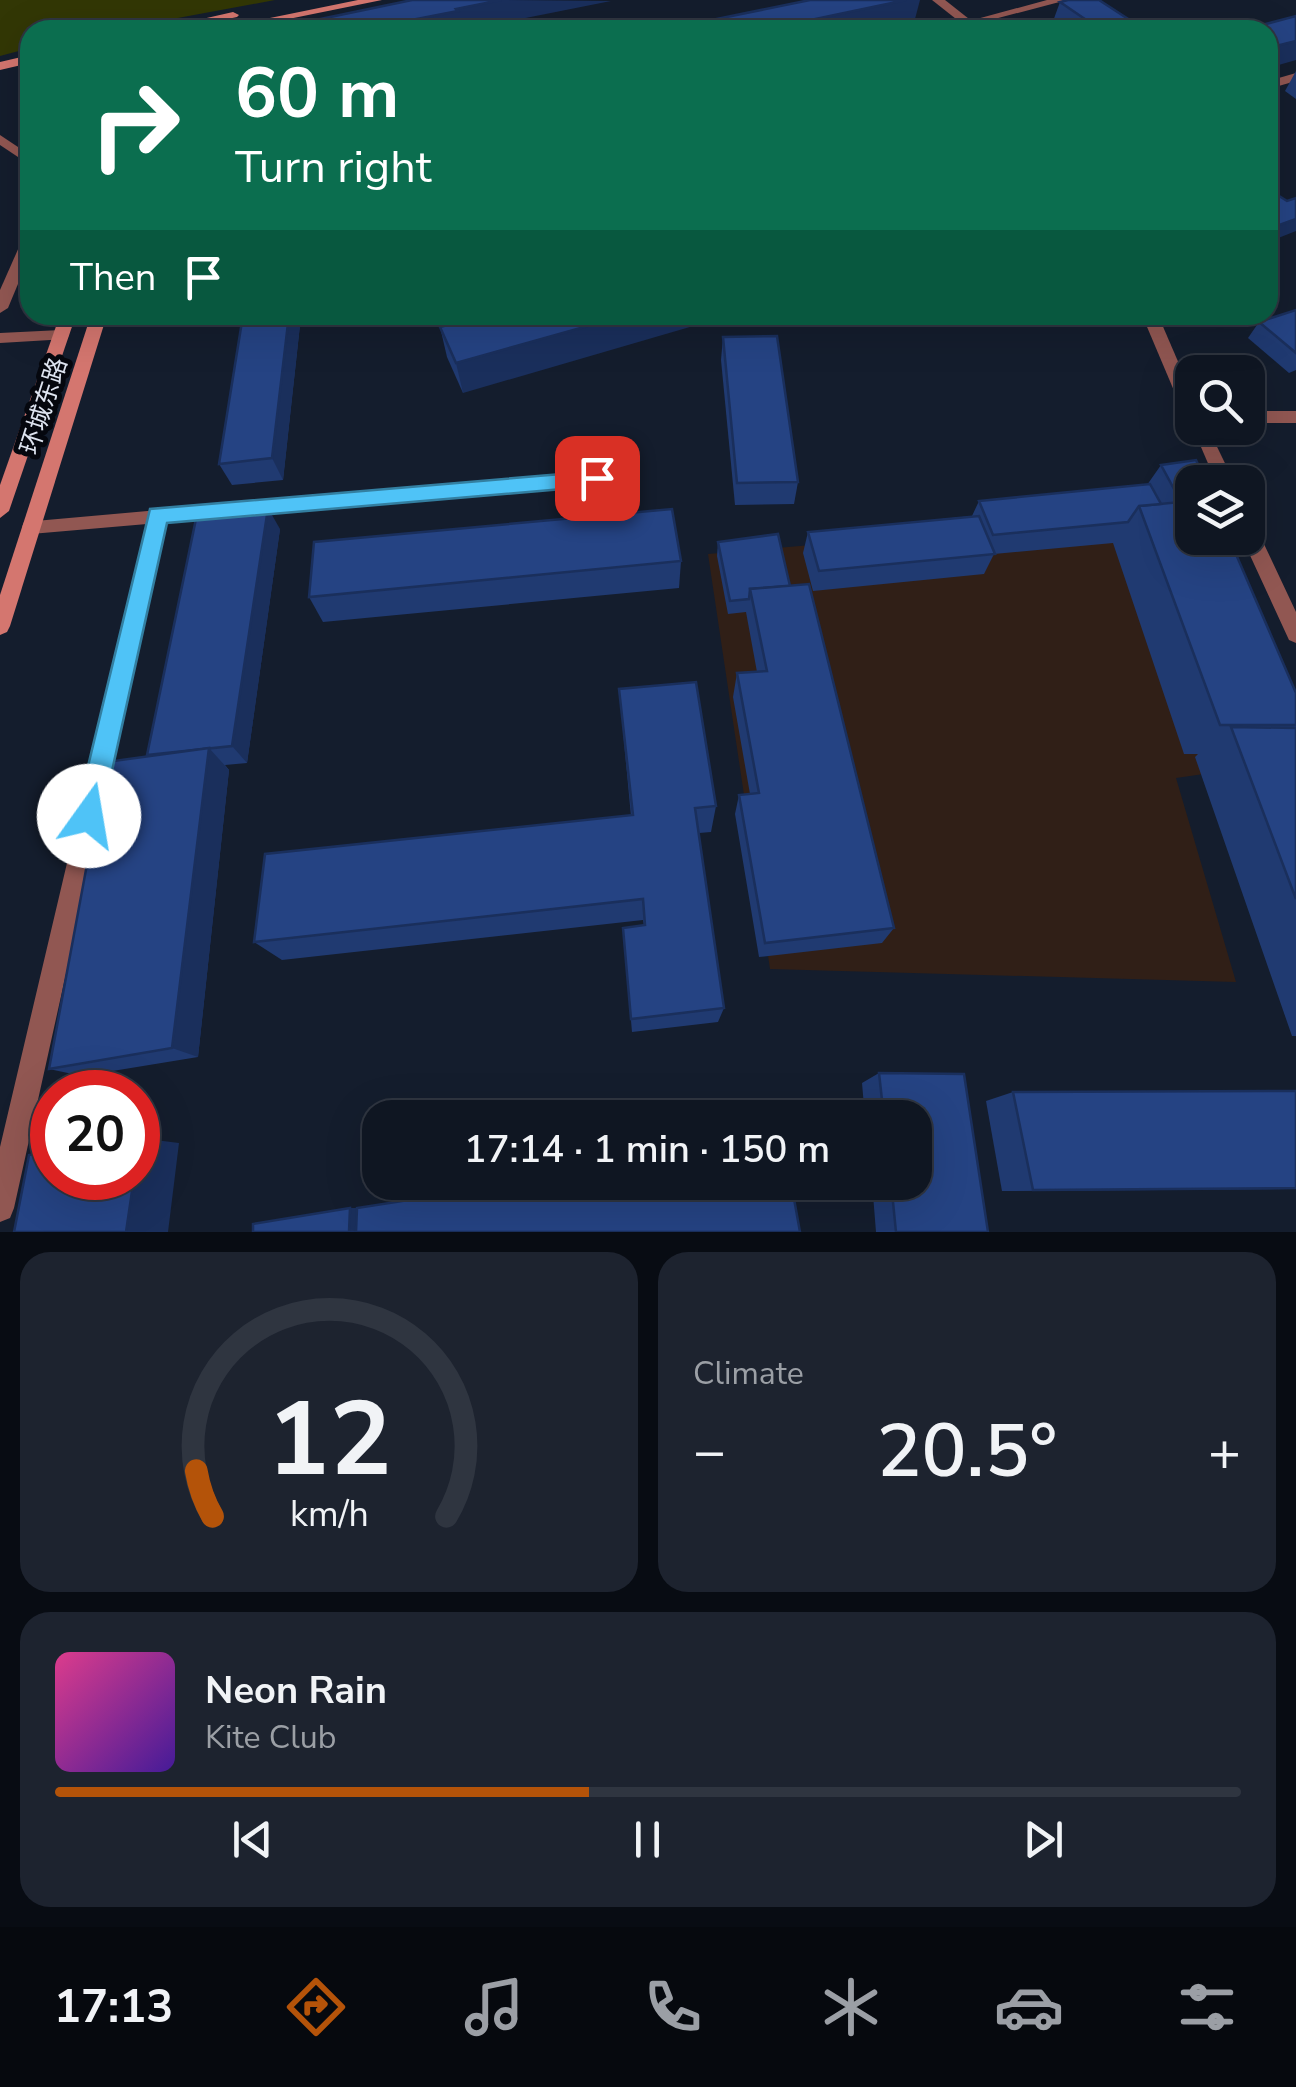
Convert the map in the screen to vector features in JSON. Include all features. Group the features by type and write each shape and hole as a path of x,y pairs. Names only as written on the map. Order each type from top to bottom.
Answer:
{"street":[{"path":"219,20 314,0"},
{"path":"270,20 376,0"},
{"path":"938,0 964,20"},
{"path":"993,20 1061,0"},
{"path":"0,308 20,261"},
{"name":"环城东路","path":"0,511 65,325"},
{"name":"环城东路","path":"0,626 97,325"},
{"path":"1154,325 1175,373"},
{"path":"0,338 61,336"},
{"path":"1265,417 1296,417"},
{"path":"31,527 597,478"},
{"path":"0,1208 158,515"},
{"path":"1260,555 1296,634"}],"shaded area":[{"path":"1175,514 1175,555 1201,555 1288,762 1176,778 1236,982 770,969 708,554"}],"green space":[{"path":"0,0 275,0 167,20 20,20 20,51 0,56"}],"building":[{"path":"412,0 501,0 412,20 316,20"},
{"path":"810,0 906,0 811,20 712,20"},
{"path":"1099,0 1130,20 1086,20 1060,2"},
{"path":"1296,16 1296,41 1278,46 1278,21"},
{"path":"1278,195 1287,201 1296,198 1296,219 1278,225"},
{"path":"1296,310 1296,353 1263,325 1278,325 1278,316"},
{"path":"241,325 288,325 272,458 219,464"},
{"path":"448,325 591,325 456,363 440,327"},
{"path":"777,336 798,482 737,483 723,337"},
{"path":"1196,460 1198,465 1175,465 1175,491 1161,465"},
{"path":"1150,484 1161,504 1139,506 1128,522 993,535 979,501"},
{"path":"1175,503 1175,555 1236,555 1296,693 1296,725 1220,725 1139,506"},
{"path":"268,508 232,746 147,755 197,514"},
{"path":"672,509 681,561 309,597 314,542"},
{"path":"979,516 995,554 819,571 808,532"},
{"path":"778,534 790,586 750,589 749,599 730,601 718,542"},
{"path":"809,584 894,928 765,943 739,795 759,793 737,673 767,671 750,589"},
{"path":"696,682 716,806 695,808 724,1008 631,1019 623,928 645,925 643,899 254,942 265,854 633,815 619,689"},
{"path":"1231,727 1296,728 1296,899"},
{"path":"209,748 172,1048 49,1069 106,762"},
{"path":"879,1073 964,1074 988,1232 896,1232 893,1200 932,1200 932,1100 882,1100"},
{"path":"1296,1091 1296,1188 1033,1190 1013,1092"},
{"path":"29,1155 30,1200 131,1200 126,1232 14,1232"},
{"path":"408,1200 794,1200 800,1232 356,1232 357,1208"},
{"path":"350,1208 349,1232 253,1232 253,1224"}],"route":[{"path":"89,816 158,515 597,478"}]}
